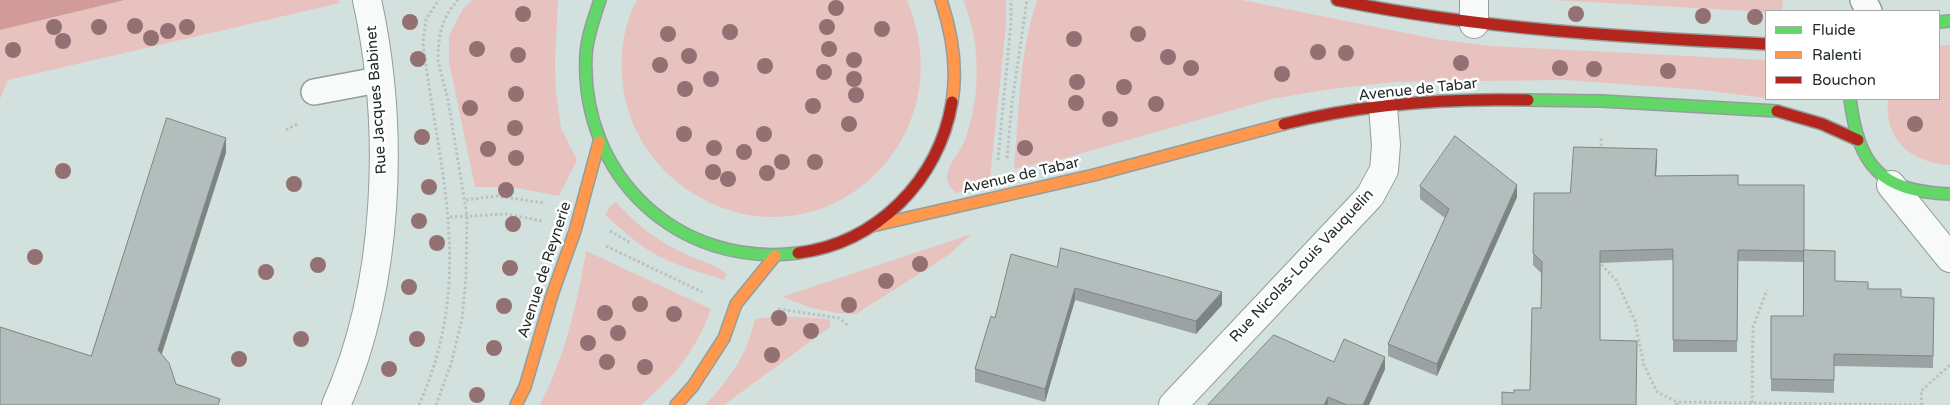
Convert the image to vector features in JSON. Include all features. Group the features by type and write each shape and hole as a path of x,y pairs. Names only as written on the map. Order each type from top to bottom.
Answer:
{"main road":[{"path":"600,0 590,27 586,55 586,83 590,116 599,142 615,172 635,197 659,219 687,237 718,249 775,256 826,248 850,239 872,226 896,209 916,187 932,163 947,127 956,79 951,31 941,0"},
{"path":"1337,0 1474,12 1618,36 1765,44"},
{"name":"Avenue de Tabar","path":"872,226 1094,175 1297,121 1383,107 1479,99 1601,102 1777,111 1822,124 1858,140"},
{"path":"1850,100 1858,140 1865,156 1879,174 1891,185 1934,194 1950,194"},
{"name":"Avenue de Reynerie","path":"516,405 526,387 552,295 575,232 599,142"},
{"path":"676,405 693,386 724,338 736,304 775,256"}],"street":[{"name":"Rue Jacques Babinet","path":"336,405 359,340 378,261 384,158 378,80 367,0"},
{"name":"Rue Nicolas-Louis Vauquelin","path":"1172,405 1370,196 1384,170 1386,144 1383,107"},
{"path":"1891,185 1950,258"}],"lane":[{"path":"314,92 378,80"}],"path":[{"path":"419,405 434,372 444,336 449,293 450,217 423,43 426,19 439,0"},
{"path":"436,405 451,364 462,319 466,278 466,200 438,61 438,40 442,24 458,0"},
{"path":"999,196 1011,0"},
{"path":"999,196 1027,0"},
{"path":"1601,102 1601,155"},
{"path":"466,200 496,196 525,199 568,208 634,246"},
{"path":"450,217 506,214 540,221 575,232 685,286 736,304 815,313 839,318 849,326"},
{"path":"1600,254 1600,263 1616,280 1635,321 1644,365 1657,392 1677,404 1922,405 1921,391 1950,365"},
{"path":"1752,403 1753,327 1767,290"}],"shaded area":[{"path":"0,0 125,0 0,30"},
{"path":"125,0 339,0 340,3 8,80 0,99 0,30"},
{"path":"472,0 558,0 555,62 556,92 561,128 577,160 559,196 512,187 475,187 449,62 449,35 463,9"},
{"path":"637,0 907,0 920,54 916,104 897,148 866,183 826,207 780,217 731,211 682,186 664,170 649,152 637,132 628,110 623,83 622,54 627,26"},
{"path":"963,0 1006,0 1006,25 990,178 983,186 956,193 950,186 947,177 952,162 965,140 970,123 974,106 977,70 973,34"},
{"path":"1037,0 1242,0 1436,39 1491,46 1765,60 1765,98 1703,90 1566,80 1395,82 1331,89 1271,99 1062,159 1014,169 1023,62"},
{"path":"1553,0 1783,0 1782,10 1765,10 1765,12"},
{"path":"1940,45 1950,45 1950,165 1921,159 1902,146 1890,126 1888,100 1940,100"},
{"path":"616,202 638,224 663,242 727,274 724,280 659,257 645,248 605,215 610,206"},
{"path":"972,234 947,256 856,314 837,313 812,308 782,297"},
{"path":"586,251 711,309 698,338 683,362 664,384 641,405 540,405 549,387 569,330 579,291"},
{"path":"780,316 830,319 830,327 724,405 705,405 730,376 736,366 752,332 755,319"}],"building":[{"path":"167,118 226,138 158,350 169,363 176,384 220,399 218,405 0,405 0,327 91,356"},
{"path":"1455,136 1517,185 1437,364 1388,344 1449,209 1420,186"},
{"path":"1574,147 1657,149 1655,176 1738,175 1738,185 1804,185 1804,251 1738,250 1737,341 1673,340 1673,249 1600,251 1600,340 1637,341 1636,405 1502,405 1502,392 1514,393 1514,390 1530,390 1532,308 1541,308 1542,262 1533,253 1534,193 1570,193"},
{"path":"1061,248 1222,292 1196,321 1075,288 1045,389 975,369 991,316 995,318 1011,254 1057,267"},
{"path":"1804,250 1835,251 1835,281 1868,282 1868,289 1901,289 1901,297 1934,298 1933,356 1834,354 1834,380 1771,379 1771,316 1803,316"},
{"path":"1274,335 1334,362 1344,339 1385,357 1363,405 1347,405 1328,397 1324,405 1208,405"}],"traffic: fast":[{"path":"600,0 591,28 586,55 588,99 600,139 619,175 645,205 677,229 713,245 754,254 798,253"},
{"path":"1940,22 1950,21"},
{"path":"1528,100 1601,101 1777,111"},
{"path":"1850,100 1860,142 1867,158 1877,171 1890,181 1906,187 1926,192 1950,194"}],"traffic: slow":[{"path":"941,0 953,50 954,89 952,102"},
{"path":"872,226 1094,175 1284,124"},
{"path":"516,405 525,387 552,295 575,231 599,142"},
{"path":"676,405 693,386 724,338 736,304 775,256"}],"traffic: jam":[{"path":"1337,0 1390,10 1497,25 1604,35 1765,44"},
{"path":"1284,124 1374,107 1436,101 1528,100"},
{"path":"798,253 827,247 854,236 878,221 900,203 934,157 945,130 952,102"},
{"path":"1777,111 1822,124 1858,140"}]}
